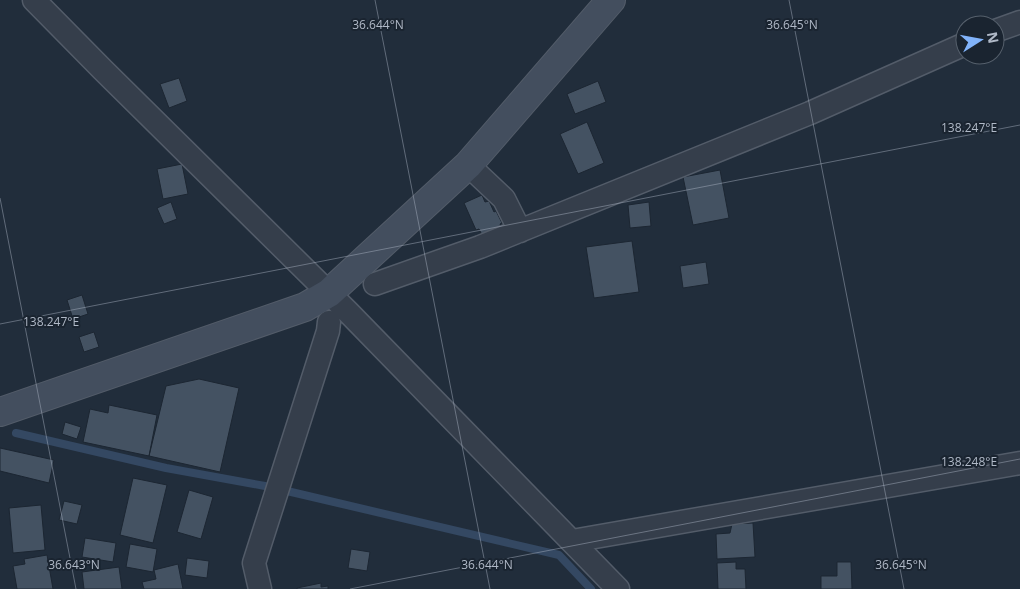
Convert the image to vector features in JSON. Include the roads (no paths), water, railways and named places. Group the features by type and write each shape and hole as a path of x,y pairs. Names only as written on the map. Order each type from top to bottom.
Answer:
{"street":[{"path":"34,0 102,70 329,293 618,589"},
{"path":"0,412 306,307 329,293 468,165 612,0"},
{"path":"1005,27 1020,22"},
{"path":"376,284 447,260 520,231 810,113 955,48"},
{"path":"468,165 504,199 520,231"},
{"path":"260,589 254,563 328,331 329,322"},
{"path":"572,541 1020,463"}],"waterway":[{"path":"16,433 166,468 265,486"},
{"path":"287,491 559,555 591,589"}]}
